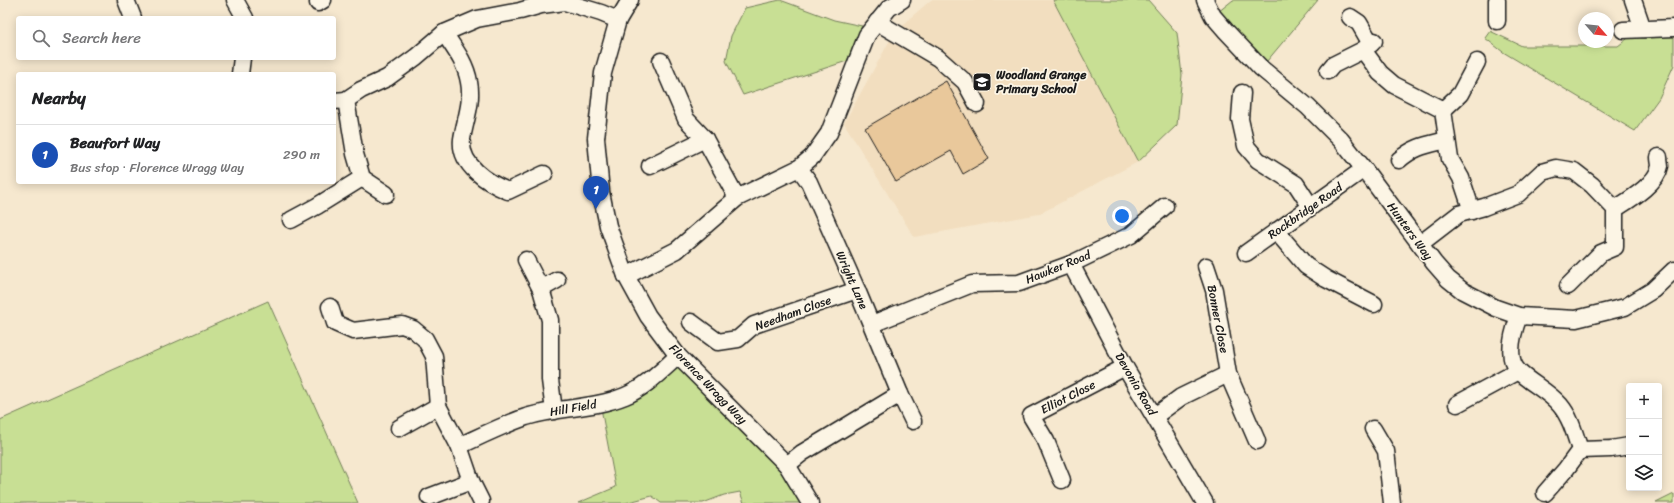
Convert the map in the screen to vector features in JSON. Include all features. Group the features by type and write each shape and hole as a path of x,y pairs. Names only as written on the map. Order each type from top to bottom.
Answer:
{"street":[{"path":"126,0 132,16"},
{"path":"234,0 244,16"},
{"name":"Florence Wragg Way","path":"630,0 618,20 603,73 596,138 601,192 608,226 626,276 648,316 678,356 787,465 810,503"},
{"path":"626,276 677,250 737,198 799,168 812,157 828,133 867,35 889,8 902,0"},
{"name":"Hunters Way","path":"1205,0 1213,16 1226,32 1261,68 1308,107 1341,140 1448,280 1463,291 1496,308 1519,316 1576,319 1625,307 1653,290 1674,270"},
{"path":"1497,0 1497,21"},
{"path":"1633,0 1643,29"},
{"path":"386,194 362,178 340,101 387,78 416,57 444,33 477,19 519,6 565,2 618,20"},
{"path":"1350,17 1359,23 1365,48 1380,73 1394,85 1444,110"},
{"path":"877,22 938,58 965,82 977,104"},
{"path":"1623,30 1674,28"},
{"path":"444,33 465,66 469,82 469,106 462,141 464,153 471,167 483,178 507,195 544,174"},
{"path":"1328,71 1333,64 1365,48"},
{"path":"240,72 242,60"},
{"path":"661,61 686,119 705,139 737,198"},
{"path":"1444,110 1460,94 1477,62"},
{"path":"1242,93 1240,119 1246,146 1258,160 1296,184 1311,207"},
{"path":"1444,110 1450,159 1461,178 1472,210"},
{"path":"650,166 705,139"},
{"path":"1399,160 1409,151 1419,146 1447,140"},
{"path":"1568,286 1608,250 1615,209 1641,192 1657,175 1660,166 1659,157"},
{"name":"Wright Lane","path":"799,168 809,182 913,421"},
{"path":"1420,244 1459,214 1518,194 1542,172 1556,168 1574,171 1592,185 1615,209"},
{"name":"Rockbridge Road","path":"1246,253 1364,169"},
{"path":"291,220 362,178"},
{"name":"Hawker Road","path":"872,324 972,284 1019,283 1071,264 1131,235 1165,206"},
{"path":"1276,231 1306,266 1326,279 1374,304"},
{"path":"526,260 541,289 550,320 550,380 554,411"},
{"name":"Devonia Road","path":"1071,264 1125,367 1205,503"},
{"name":"Bonner Close","path":"1206,266 1214,290 1228,374 1257,441"},
{"path":"541,289 557,280"},
{"name":"Needham Close","path":"691,322 718,342 738,339 754,325 857,290"},
{"path":"330,308 330,328 353,332 402,325 413,329 426,339 434,356 438,406 459,446 471,481 481,501"},
{"path":"1519,316 1515,327 1510,353 1518,371 1536,384 1560,405 1572,425 1580,450"},
{"name":"Hill Field","path":"459,446 526,417 600,403 624,396 642,386 678,356"},
{"name":"Elliot Close","path":"1062,480 1046,441 1031,416 1125,367"},
{"path":"1457,404 1518,371"},
{"path":"1155,416 1181,397 1228,374"},
{"path":"787,465 802,453 900,394"},
{"path":"399,428 438,406"},
{"path":"1373,429 1386,451 1392,503"},
{"path":"1580,450 1611,449 1626,446"},
{"path":"1545,493 1580,450"},
{"path":"429,497 471,481"}],"shaded area":[{"name":"Woodland Grange Primary School","path":"931,0 1053,0 1138,162 1039,214 914,237 844,123 890,40 910,18"}],"green space":[{"path":"780,0 834,20 862,26 847,61 743,95 726,61 731,36 745,8"},
{"path":"1053,0 1148,0 1177,33 1182,75 1177,125 1138,162"},
{"path":"1233,0 1318,0 1267,61 1226,31 1213,16"},
{"path":"1490,31 1522,46 1578,46 1578,48 1614,48 1614,46 1618,46 1636,32 1674,32 1674,65 1659,98 1635,131 1503,52 1485,38"},
{"path":"268,301 358,503 0,503 0,420"},
{"path":"678,356 740,418 810,503 744,503 740,492 724,495 703,503 661,503 652,496 625,503 578,503 616,487 600,403"},
{"path":"1674,494 1674,503 1656,503"}],"building":[{"path":"946,81 989,159 963,174 951,151 896,182 865,128"}],"place":[{"name":"Woodland Grange Primary School","path":"982,82"},
{"name":"Beaufort Way","path":"596,209"}]}
